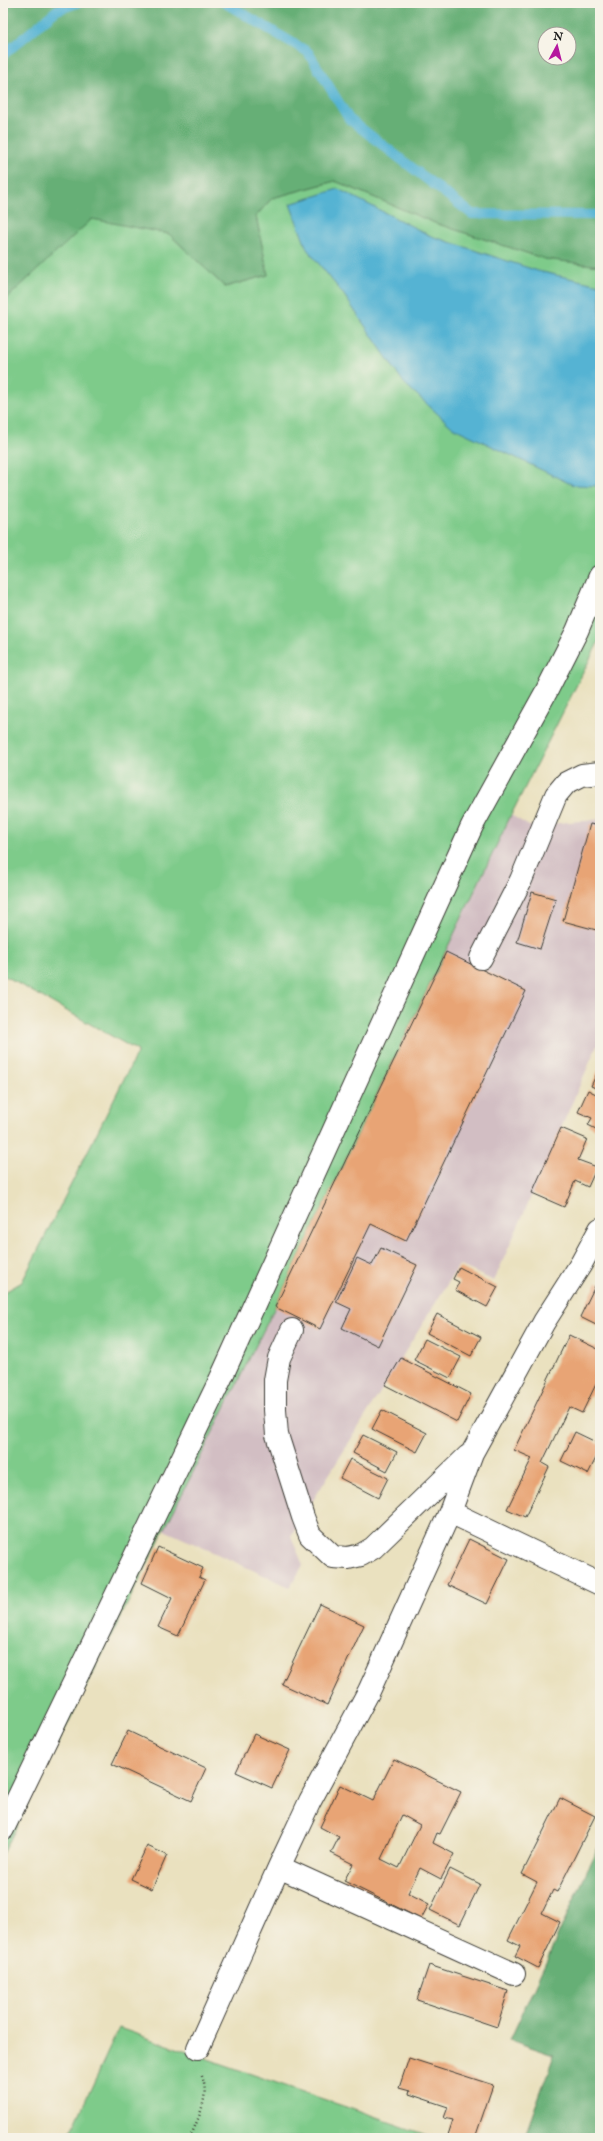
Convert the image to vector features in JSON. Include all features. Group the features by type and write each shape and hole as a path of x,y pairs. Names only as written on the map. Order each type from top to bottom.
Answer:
{"street":[{"path":"3,1829 221,1378 472,826 577,631 600,576"},
{"path":"481,958 521,880 556,795 566,783 582,775 600,773"},
{"path":"198,2048 279,1867 310,1802 369,1691 450,1512 472,1453 544,1322 581,1264 600,1229"},
{"path":"292,1330 279,1358 275,1380 277,1434 310,1535 332,1557 348,1558 361,1555 373,1548 472,1453"},
{"path":"450,1512 600,1584"},
{"path":"279,1867 514,1974"}],"path":[{"path":"190,2138 203,2106 206,2084 195,2062 198,2048"}],"shaded area":[{"path":"511,815 529,826 600,819 600,1039 494,1281 459,1265 291,1536 303,1565 290,1587 164,1530 275,1307"}],"green space":[{"path":"3,3 600,3 600,266 545,259 435,223 335,181 272,198 256,216 268,275 225,287 169,234 92,219 3,302"},
{"path":"335,181 435,223 545,259 600,266 600,639 511,815 275,1307 3,1854 3,1293 22,1282 138,1051 3,975 3,302 92,218 169,234 225,287 268,275 256,216 272,198"},
{"path":"600,1843 600,2138 524,2138 554,2055 510,2040"},
{"path":"119,2028 435,2138 68,2138"}],"water":[{"path":"338,189 431,236 538,271 600,285 600,486 573,485 452,427 404,383 344,295 307,249 290,204"}],"building":[{"path":"590,824 600,826 600,931 563,921"},
{"path":"532,892 556,899 540,949 517,942"},
{"path":"446,952 526,991 406,1241 371,1224 320,1329 275,1307"},
{"path":"600,1067 600,1090 591,1086"},
{"path":"588,1090 600,1096 600,1131 588,1125 592,1118 578,1112"},
{"path":"561,1128 587,1139 578,1160 597,1167 588,1187 575,1181 564,1207 532,1193"},
{"path":"381,1248 417,1265 378,1346 342,1328 351,1309 336,1302 357,1258 372,1265"},
{"path":"459,1267 498,1287 487,1307 455,1290 459,1282 453,1279"},
{"path":"597,1282 600,1283 600,1327 580,1317"},
{"path":"437,1314 481,1337 471,1356 427,1333"},
{"path":"569,1335 600,1350 600,1376 582,1413 569,1407 542,1463 549,1467 525,1517 507,1509 532,1458 514,1450"},
{"path":"425,1339 461,1357 450,1378 414,1360"},
{"path":"401,1358 471,1394 457,1422 385,1385"},
{"path":"382,1410 427,1433 417,1452 372,1429"},
{"path":"575,1432 600,1444 600,1450 588,1474 561,1461"},
{"path":"363,1435 397,1452 387,1471 353,1453"},
{"path":"350,1459 388,1478 378,1498 340,1478"},
{"path":"469,1539 509,1559 487,1604 447,1585"},
{"path":"158,1547 203,1568 199,1577 205,1580 178,1636 158,1627 172,1598 142,1583"},
{"path":"320,1604 364,1625 327,1705 282,1684"},
{"path":"128,1731 206,1768 191,1801 112,1764"},
{"path":"254,1734 290,1750 272,1788 236,1772"},
{"path":"394,1759 461,1792 440,1834 437,1833 433,1843 454,1854 441,1879 420,1868 408,1893 429,1904 421,1919 344,1881 353,1864 331,1853 339,1837 320,1827 340,1785 373,1801","holes":["402,1815 420,1825 399,1868 381,1859"]},
{"path":"560,1798 595,1816 557,1892 553,1890 542,1913 560,1922 538,1968 515,1956 520,1946 508,1940 537,1882 522,1874"},
{"path":"147,1846 167,1855 152,1889 131,1879"},
{"path":"450,1869 480,1884 460,1925 430,1910"},
{"path":"429,1965 508,1991 497,2027 417,2000"},
{"path":"409,2058 493,2085 475,2138 447,2138 453,2120 444,2118 448,2107 409,2094 410,2091 399,2088"}],"waterway":[{"path":"3,55 57,10 77,3"},
{"path":"225,3 308,52 349,119 472,214 600,215"}]}
